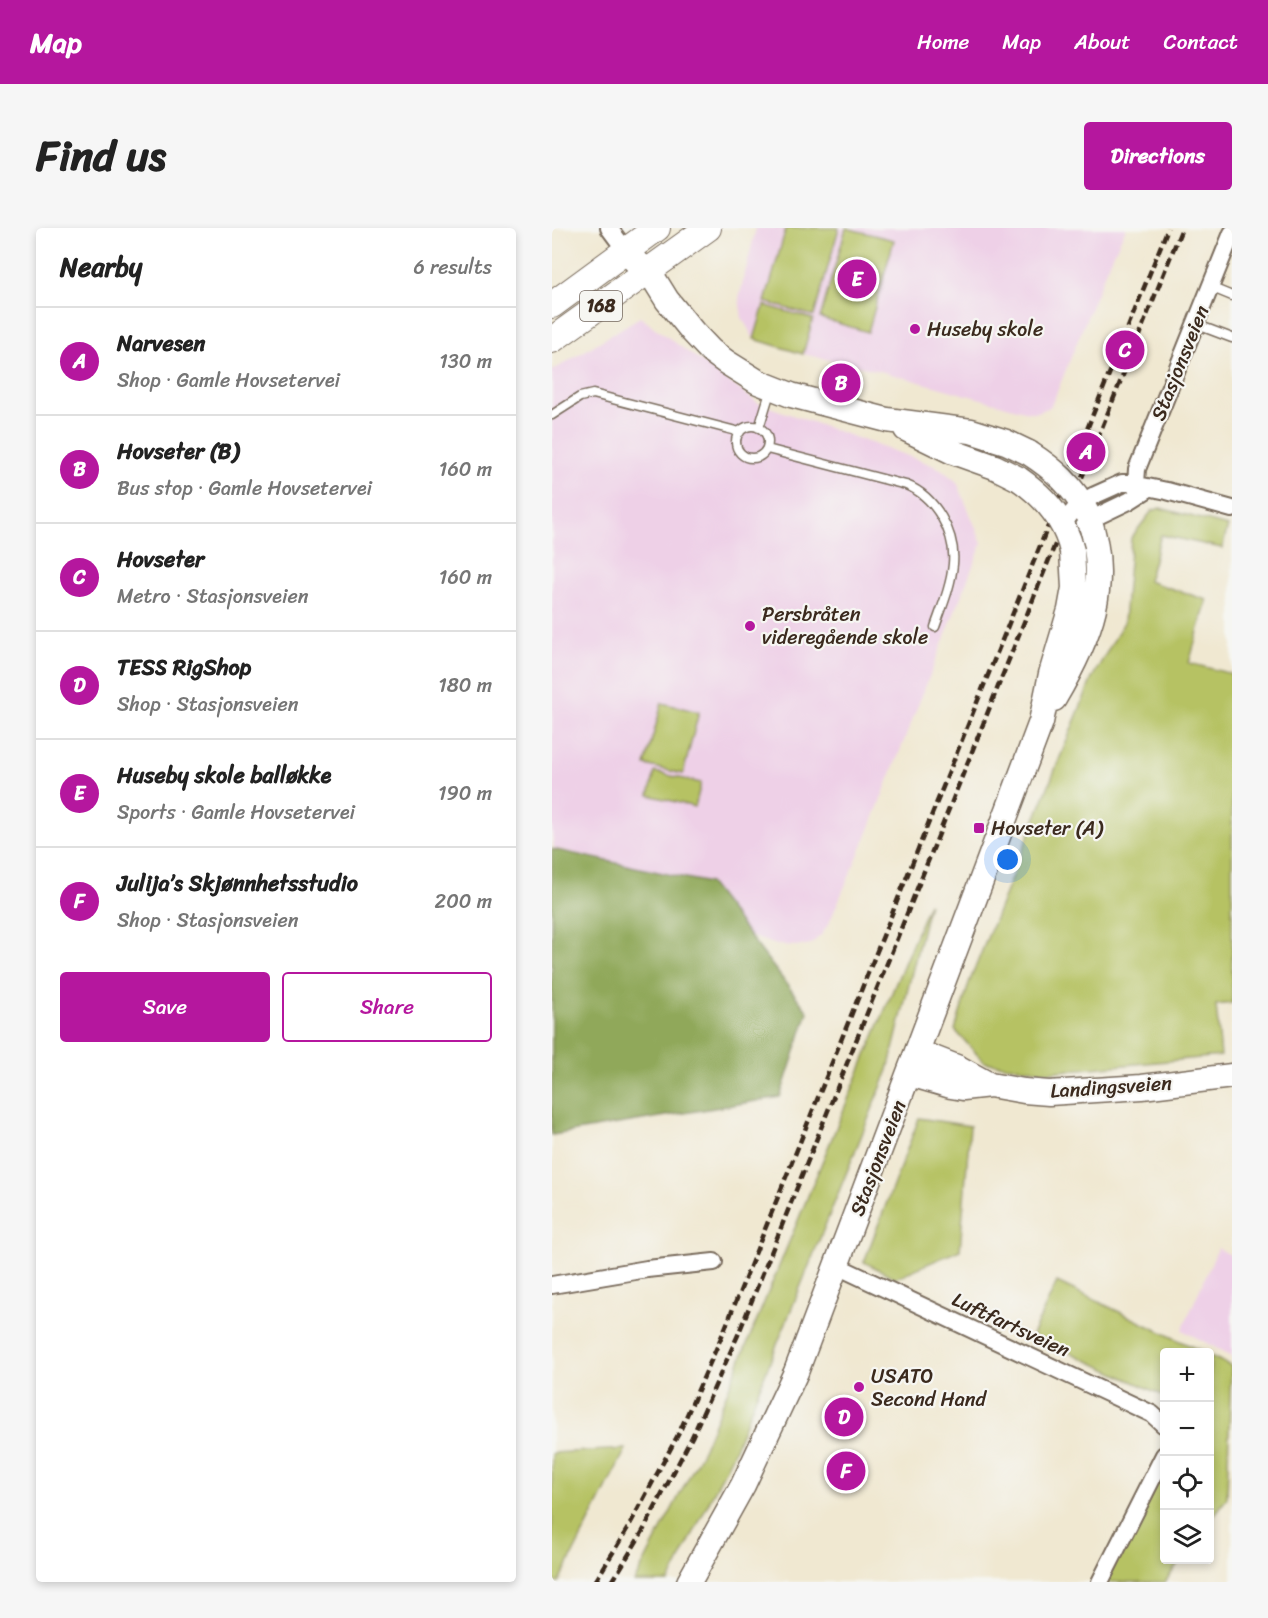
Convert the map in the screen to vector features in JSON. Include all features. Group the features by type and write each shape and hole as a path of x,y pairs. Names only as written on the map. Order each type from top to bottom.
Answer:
{"main road":[{"name":"168","path":"552,340 708,228"},
{"name":"168","path":"552,305 642,236"}],"street":[{"path":"609,228 642,236 636,262 649,271 667,300 711,351 743,374 771,388 887,420 960,429 1006,442 1029,453 1053,470 1067,483 1083,513"},
{"name":"Stasjonsveien","path":"1141,489 1137,469 1232,233"},
{"path":"887,420 953,452 995,467 1019,479 1039,494 1083,513 1141,489"},
{"path":"1083,513 1122,483 1141,489 1167,491 1232,509"},
{"name":"Stasjonsveien","path":"689,1582 762,1449 796,1372 1041,722 1051,674 1070,610 1074,588 1072,551 1083,513"},
{"name":"Stasjonsveien","path":"1041,722 1083,642 1097,600 1099,561 1083,513"},
{"name":"Landingsveien","path":"914,1063 951,1086 963,1088 990,1085 1024,1091 1070,1093 1232,1076"},
{"path":"552,1285 647,1269 714,1262"},
{"name":"Luftfartsveien","path":"837,1266 1152,1414 1160,1421"},
{"path":"1100,1582 1163,1456"}],"lane":[{"path":"1210,287 1232,296"},
{"path":"1195,324 1232,338"},
{"path":"759,428 771,388"},
{"path":"552,415 580,397 593,394 740,432"},
{"path":"752,426 759,428 767,436 767,449 757,458 744,456 736,445 740,432 752,426"},
{"path":"767,449 906,485 917,490 930,501 945,523 951,543 953,563 946,597 935,627"}],"shaded area":[{"name":"Huseby skole","path":"756,228 1126,228 1106,270 1050,407 1038,412 1028,412 880,371 803,354 754,339 742,318 739,298"},
{"name":"Persbråten videregående skole","path":"640,317 758,403 941,469 957,482 982,543 868,832 830,921 822,934 811,944 777,945 750,936 706,883 554,848 552,834 552,371"},
{"path":"1218,1248 1232,1256 1232,1361 1231,1356 1182,1330"}],"green space":[{"path":"786,228 839,228 814,316 765,302"},
{"path":"846,228 894,240 868,332 820,318"},
{"path":"764,305 813,319 803,354 754,339"},
{"path":"1160,508 1228,526 1222,548 1161,535 1148,581 1207,600 1189,663 1232,674 1232,1003 1216,1005 1221,1056 1049,1072 984,1062 955,1030 969,983 1092,678 1124,622 1131,538 1152,511"},
{"path":"662,703 699,712 683,774 645,765"},
{"path":"655,772 701,783 695,807 649,795"},
{"path":"552,849 709,883 808,1012 780,1097 552,1135"},
{"path":"929,903 888,1070 732,1456 669,1582 634,1582 704,1448"},
{"path":"919,1118 970,1126 960,1250 895,1278 864,1262"},
{"path":"1057,1282 1195,1348 1160,1348 1160,1394 1032,1335"},
{"path":"1214,1358 1231,1366 1227,1498 1214,1516"},
{"path":"626,1449 559,1582 552,1582 552,1453"},
{"path":"1160,1455 1160,1564 1178,1564 1165,1582 1106,1582"}],"railway":[{"path":"595,1582 629,1526 679,1433 724,1331 1168,228"},
{"path":"612,1582 643,1531 692,1437 738,1335 1182,228"}],"place":[{"name":"Huseby skole balløkke","path":"857,279"},
{"name":"Huseby skole","path":"915,329"},
{"name":"Hovseter","path":"1125,350"},
{"name":"Hovseter (B)","path":"841,383"},
{"name":"Narvesen","path":"1086,452"},
{"name":"Persbråten videregående skole","path":"750,626"},
{"name":"Hovseter (A)","path":"979,828"},
{"name":"USATO Second Hand","path":"859,1387"},
{"name":"TESS RigShop","path":"844,1417"},
{"name":"Julija’s Skjønnhetsstudio","path":"846,1471"}]}
